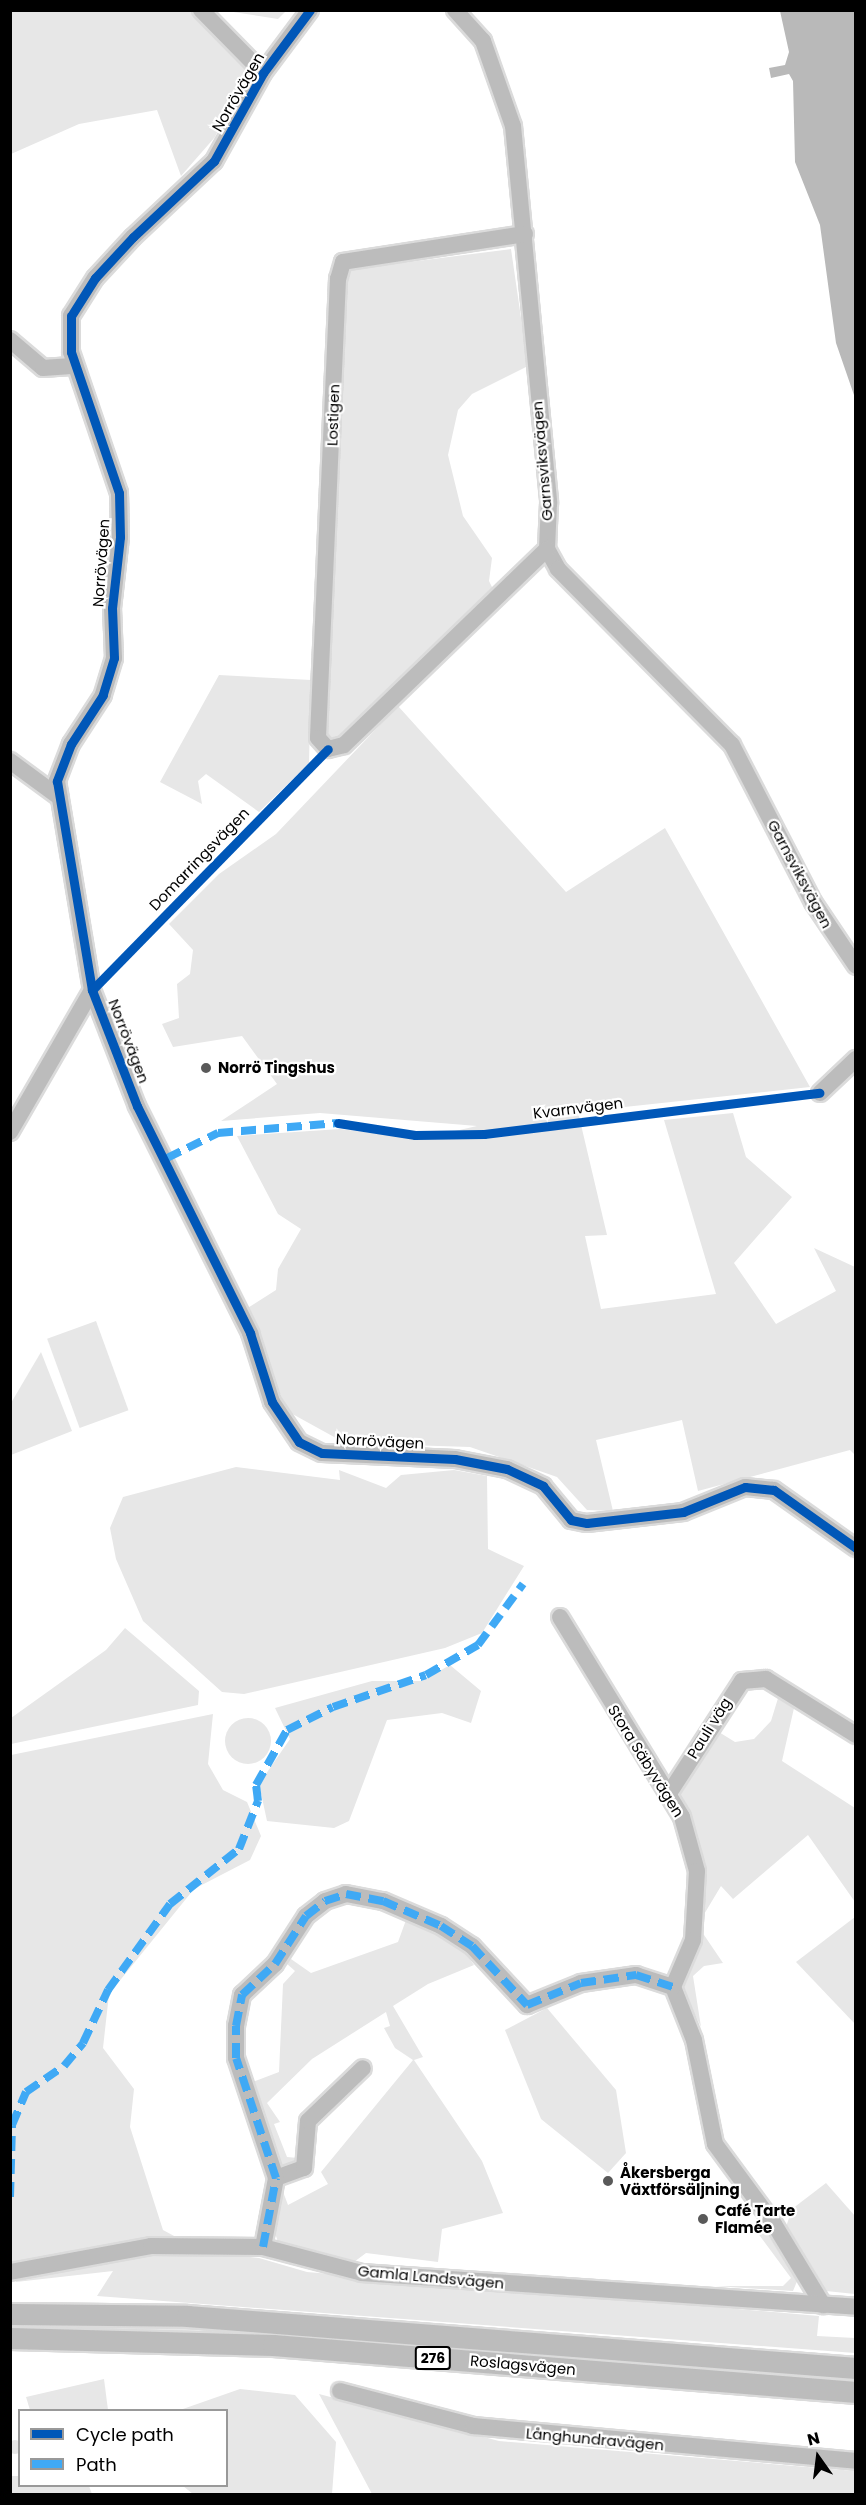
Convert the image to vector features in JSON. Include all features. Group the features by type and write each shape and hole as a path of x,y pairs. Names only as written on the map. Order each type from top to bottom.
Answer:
{"main road":[{"name":"Roslagsvägen","path":"10,2314 187,2316 855,2368"},
{"name":"Roslagsvägen","path":"10,2338 273,2345 855,2392"}],"street":[{"path":"201,10 263,73"},
{"name":"Norrövägen","path":"310,10 263,73 214,161 133,237 89,288 71,316 75,366 116,481 120,537 112,608 114,658 103,695 71,744 57,781 92,990 137,1106 250,1333 272,1402 299,1442 322,1453 454,1459 507,1469 543,1486 572,1520 587,1523 683,1512 745,1487 774,1490 855,1548"},
{"name":"Garnsviksvägen","path":"455,10 483,41 499,78 513,126 549,503 548,549 558,569 732,745 813,902 855,966"},
{"name":"Lostigen","path":"525,234 343,262 338,279 318,738 328,749 344,745 548,549"},
{"path":"10,340 43,368 75,366"},
{"path":"10,761 59,797"},
{"path":"10,1132 92,990"},
{"path":"820,1093 855,1059"},
{"name":"Stora Säbyvägen","path":"560,1617 682,1816 696,1871 693,1940 673,1988"},
{"name":"Pauli väg","path":"668,1796 742,1681 766,1679 855,1735"},
{"path":"263,2247 276,2178 236,2058 236,2026 242,1995 275,1964 306,1916 325,1901 346,1894 383,1900 441,1926 472,1946 527,2005 636,1975 673,1988 694,2040 715,2144 774,2224 823,2305"},
{"path":"276,2178 304,2168 308,2121 363,2068"},
{"name":"Gamla Landsvägen","path":"10,2272 151,2246 263,2247 362,2273 855,2307"},
{"name":"Långhundravägen","path":"340,2391 473,2426 855,2461"}],"shaded area":[{"path":"11,11 193,11 246,70 215,137 181,176 157,110 79,124 11,154"},
{"path":"227,11 286,11 278,19"},
{"path":"780,11 855,11 855,398 836,343 820,225 795,162 793,81 789,74 771,78 769,68 785,65 789,52"},
{"path":"511,249 528,366 472,394 458,410 448,455 463,516 492,558 489,581 494,591 345,741 334,741 325,731 347,270"},
{"path":"219,675 311,680 309,763 259,812 206,774 198,781 202,804 160,782"},
{"path":"398,706 566,892 665,828 810,1087 578,1112 607,1235 585,1236 601,1309 716,1294 664,1120 733,1113 746,1157 792,1197 734,1263 776,1324 836,1291 814,1248 855,1267 855,1455 850,1450 698,1491 682,1420 596,1440 613,1511 587,1510 557,1477 470,1447 345,1443 287,1411 246,1309 276,1290 278,1269 301,1229 278,1214 237,1136 340,1129 420,1139 477,1126 320,1113 221,1121 277,1084 242,1036 173,1047 162,1024 179,1018 177,984 190,974 193,950 169,924 219,874 276,834"},
{"path":"96,1321 128,1410 80,1428 47,1339"},
{"path":"41,1352 72,1431 11,1455 11,1403"},
{"path":"236,1467 340,1480 339,1470 386,1488 401,1475 454,1470 487,1476 488,1549 524,1566 482,1633 445,1648 244,1694 222,1692 143,1621 116,1559 110,1528 123,1497"},
{"path":"125,1628 199,1691 198,1705 11,1744 11,1718 106,1650"},
{"path":"450,1665 481,1691 471,1723 442,1713 387,1720 349,1821 334,1828 267,1821 259,1784 290,1739 275,1708 372,1681 422,1681"},
{"path":"779,1695 794,1708 782,1761 855,1808 855,1902 808,1835 733,1899 721,1886 700,1921 675,1795 714,1729 735,1742 754,1739 771,1721"},
{"path":"213,1714 208,1764 223,1790 247,1802 261,1836 250,1860 194,1889 109,1994 103,2048 134,2089 130,2127 163,2230 202,2251 259,2258 307,2272 819,2316 817,2336 855,2338 855,2353 97,2296 113,2271 16,2282 21,2263 11,2265 11,1755"},
{"path":"248,1718 264,1725 271,1741 264,1757 248,1764 232,1757 225,1741 232,1725"},
{"path":"855,1917 855,2024 796,1962"},
{"path":"406,1920 458,1943 474,1965 428,1984 393,2006 423,2057 414,2060 482,2161 503,2213 442,2229 438,2262 366,2253 354,2262 279,2245 274,2230 282,2189 288,2205 328,2184 321,2172 413,2060 395,2048 384,2028 390,2026 386,2012 312,2059 267,2103 280,2122 274,2124 287,2157 298,2158 297,2167 279,2174 250,2083 279,2072 283,1984 295,1971 286,1963 291,1959 311,1973 398,1942"},
{"path":"702,1932 723,1963 704,1966 693,1976 701,2027 680,1985"},
{"path":"547,2008 616,2090 626,2153 608,2173 541,2119 505,2030"},
{"path":"826,2183 855,2216 855,2294 826,2291 786,2227 792,2209"},
{"path":"760,2223 798,2279 793,2291 715,2286 783,2286 791,2278 754,2228"},
{"path":"10,2321 183,2322 855,2375 855,2380 262,2332 11,2327"},
{"path":"104,2379 108,2409 30,2409 26,2397"},
{"path":"240,2389 295,2395 336,2442 332,2494 193,2494 184,2487 228,2487 228,2409 183,2409"},
{"path":"319,2394 499,2441 855,2471 855,2494 372,2494"},
{"path":"18,2441 18,2453 15,2454 10,2452 8,2447 10,2442"},
{"path":"11,2476 18,2476 18,2487 89,2487 92,2494 11,2494"}],"marked path":[{"path":"167,1158 218,1133 338,1123"},
{"path":"10,2197 12,2125 26,2092 64,2066 83,2043 108,1990 170,1904 239,1849 258,1801 256,1785 287,1730 333,1707 426,1675 478,1645 523,1584"},
{"path":"263,2247 276,2178 236,2058 236,2026 242,1995 275,1964 306,1916 325,1901 346,1894 383,1901 441,1926 472,1946 527,2005 581,1983 636,1975 673,1987"}],"cycle path":[{"path":"310,10 263,73 214,161 133,237 95,278 71,316 71,352 119,493 120,537 112,608 114,658 103,695 71,744 57,781 92,990 137,1106 250,1333 272,1402 299,1442 322,1453 455,1459 507,1469 543,1486 571,1520 587,1523 683,1512 745,1487 774,1490 856,1548"},
{"name":"Domarringsvägen","path":"92,990 328,749"},
{"name":"Kvarnvägen","path":"338,1123 415,1135 484,1134 820,1093"}],"place":[{"name":"Norrö Tingshus","path":"206,1068"},
{"name":"Åkersberga Växtförsäljning","path":"608,2181"},
{"name":"Café Tarte Flamée","path":"703,2219"}]}
